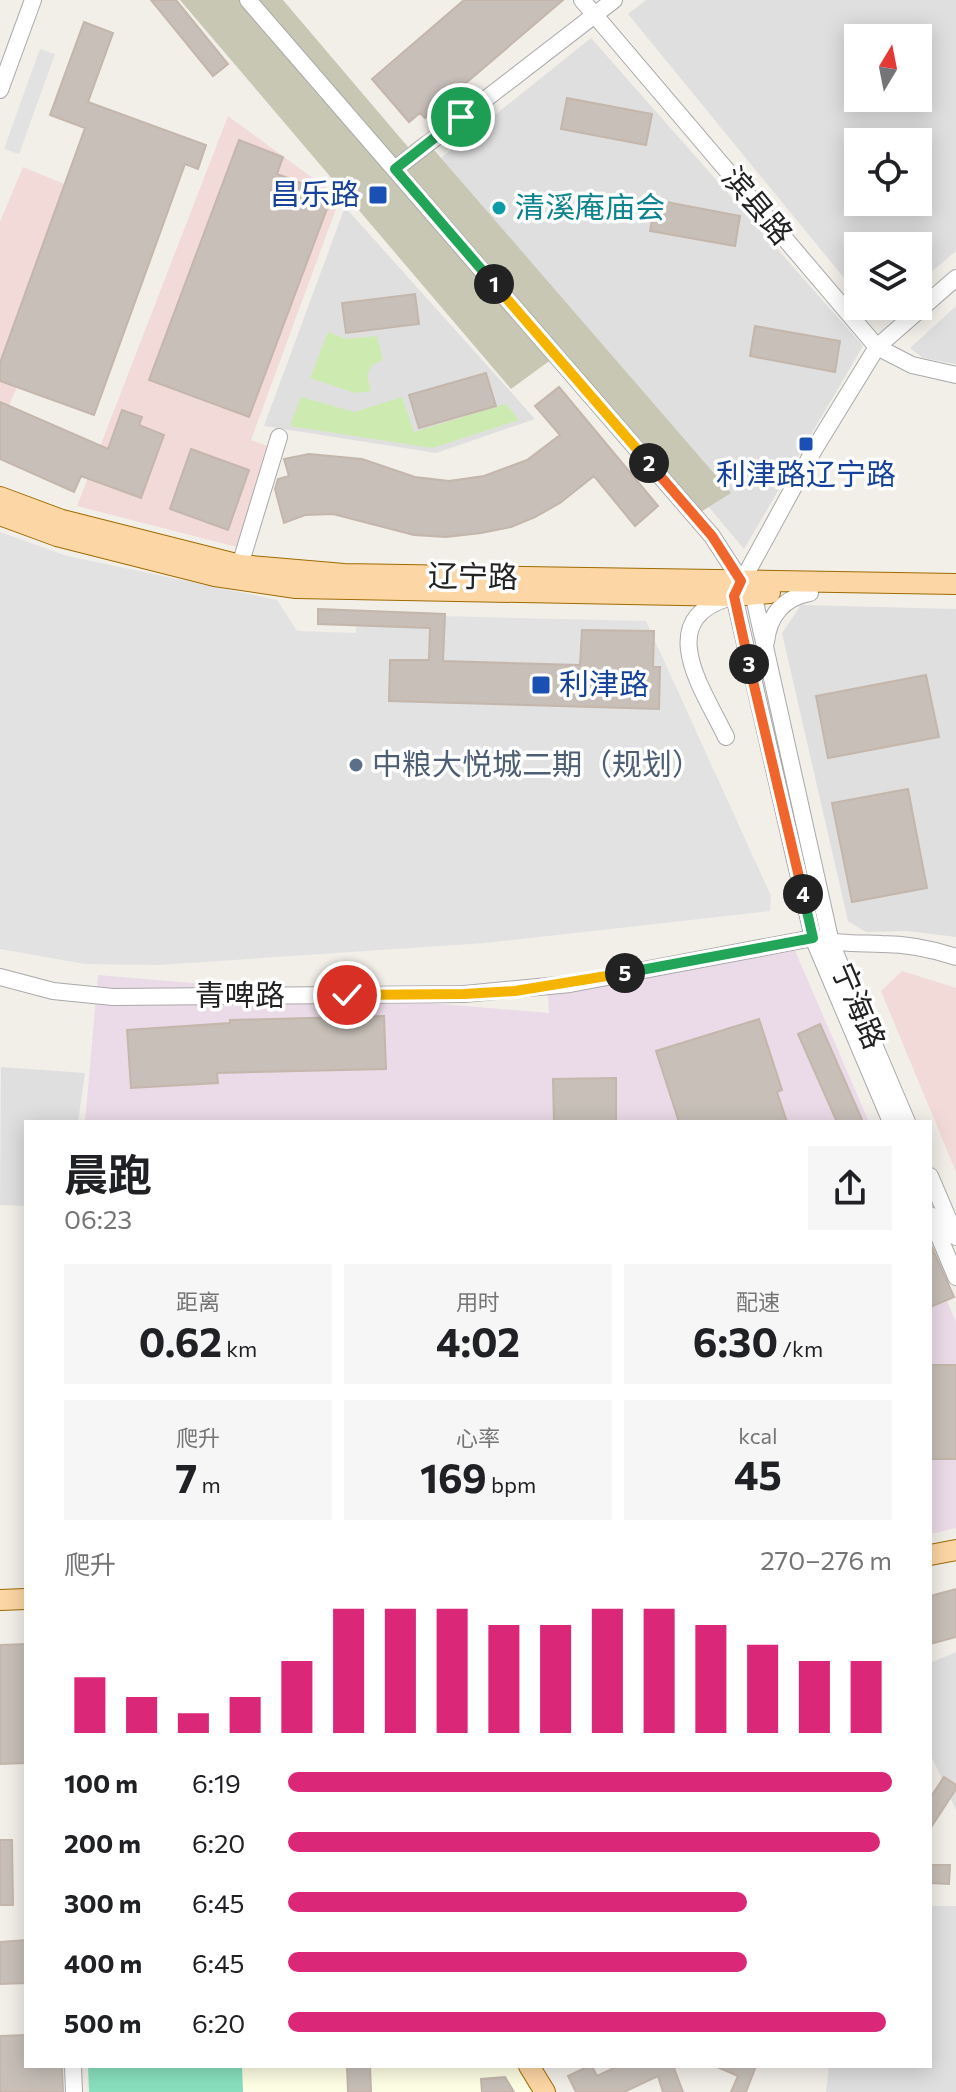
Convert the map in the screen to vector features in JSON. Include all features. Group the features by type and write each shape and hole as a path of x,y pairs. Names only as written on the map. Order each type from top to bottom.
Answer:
{"main road":[{"name":"辽宁路","path":"0,497 62,520 240,565 344,574 810,593 956,595"},
{"name":"辽宁路","path":"0,515 57,536 215,576 296,588 742,590 956,584"},
{"path":"932,1555 956,1550"},
{"path":"0,1600 24,1599"},
{"path":"530,2068 545,2092"}],"street":[{"path":"0,90 33,0"},
{"path":"248,0 712,536 742,590"},
{"name":"滨县路","path":"582,0 877,347 912,365 956,375"},
{"path":"395,169 614,0"},
{"path":"726,737 694,671 686,636 693,619 711,603 742,590 815,448 877,347 956,278"},
{"path":"240,565 279,437"},
{"name":"宁海路","path":"742,590 766,647 831,943 906,1120"},
{"name":"宁海路","path":"742,590 813,938 890,1120"},
{"path":"766,647 768,627 774,614 794,596 810,593"},
{"path":"813,938 831,943 904,945 956,957"},
{"name":"青啤路","path":"0,977 53,991 113,997 464,994 570,984 813,938"},
{"path":"932,1181 956,1237"},
{"path":"932,1220 956,1277"},
{"path":"73,2068 74,2092"}],"shaded area":[{"path":"180,0 283,0 408,147 422,136 731,493 688,520 552,359 511,389"},
{"path":"646,0 956,0 956,251 932,271 932,232 844,232 844,278 628,14"},
{"path":"591,38 863,346 744,549 426,170"},
{"path":"40,49 55,54 19,154 4,149"},
{"path":"228,116 340,198 251,440 273,448 237,547 77,506"},
{"path":"23,167 96,197 6,413 0,410 0,222"},
{"path":"345,207 535,419 436,453 264,426"},
{"path":"956,306 956,364 923,358 910,348"},
{"name":"中粮大悦城二期（规划）","path":"0,532 67,556 277,600 297,631 356,633 356,614 646,621 771,896 770,911 485,943 159,965 85,964 0,949"},
{"path":"801,605 956,609 956,937 907,931 866,932 848,921 782,633"},
{"path":"793,946 868,1120 85,1120 98,975 549,1013 547,979"},
{"path":"902,971 956,988 956,1172 881,991"},
{"path":"1,1067 85,1073 78,1120 24,1120 24,1206 0,1205"},
{"path":"932,1267 956,1322 956,1528 932,1534"},
{"path":"956,1652 956,1810 932,1757 932,1662"},
{"path":"932,1906 956,1906 956,2092 826,2092 829,2068 932,2068"},
{"path":"90,2068 519,2068 534,2092 91,2092"}],"green space":[{"path":"328,332 347,339 377,336 383,360 372,365 367,375 371,391 355,393 310,378"},
{"path":"301,397 354,412 402,397 414,432 506,404 519,420 432,448 290,426"},
{"path":"88,2068 242,2068 243,2092 89,2092"}],"building":[{"path":"151,0 176,0 228,64 213,76"},
{"path":"464,0 563,0 425,118 420,113 409,122 372,79"},
{"path":"84,22 113,33 88,102 206,145 198,169 185,164 94,415 0,381 0,363 85,128 50,115"},
{"path":"567,98 652,114 646,145 561,129"},
{"path":"239,140 283,157 277,174 312,187 328,206 249,417 149,380"},
{"path":"656,200 740,216 735,246 650,231"},
{"path":"415,294 419,324 346,333 342,303"},
{"path":"755,326 840,341 835,372 750,356"},
{"path":"486,373 496,406 419,428 409,395"},
{"path":"559,387 658,506 635,526 594,476 560,503 535,517 511,527 481,533 446,537 414,535 333,514 305,515 284,523 275,489 278,479 289,476 284,459 309,454 362,459 415,477 449,481 484,476 527,460 560,435 535,406"},
{"path":"0,402 108,449 122,410 142,417 139,425 164,435 141,498 81,476 74,492 0,459"},
{"path":"191,449 249,470 228,530 170,509"},
{"path":"318,609 445,614 443,661 580,665 582,630 654,631 653,667 660,667 659,709 389,701 390,660 429,660 430,628 318,624"},
{"path":"926,675 939,737 828,758 816,696"},
{"path":"908,789 927,888 852,902 832,803"},
{"path":"384,1016 386,1069 217,1073 218,1083 131,1088 127,1030 230,1023 230,1020"},
{"path":"759,1019 782,1090 777,1092 786,1120 678,1120 656,1051"},
{"path":"820,1024 862,1120 836,1120 798,1034"},
{"path":"616,1078 616,1120 554,1120 553,1079"},
{"path":"932,1248 954,1297 932,1306"},
{"path":"932,1365 956,1365 956,1459 932,1459"},
{"path":"956,1589 956,1637 932,1643 932,1595"},
{"path":"24,1644 24,1763 0,1764 0,1645"},
{"path":"944,1777 956,1785 932,1826 932,1795"},
{"path":"0,1840 12,1840 13,1905 0,1905"},
{"path":"932,1865 950,1865 949,1884 932,1883"},
{"path":"24,1940 24,1983 0,1984 0,1942"},
{"path":"24,2035 24,2068 62,2068 63,2092 0,2092 0,2036"},
{"path":"347,2068 370,2068 371,2092 348,2092"},
{"path":"585,2068 593,2068 597,2076 614,2068 674,2068 683,2092 663,2092 658,2076 624,2092 576,2092 568,2076"},
{"path":"720,2068 755,2068 746,2092 731,2092 738,2076"},
{"path":"505,2077 514,2092 482,2092 481,2079"}],"place":[{"name":"昌乐路","path":"378,195"},
{"name":"清溪庵庙会","path":"499,208"},
{"name":"利津路辽宁路","path":"806,444"},
{"name":"利津路","path":"541,685"},
{"name":"中粮大悦城二期（规划）","path":"356,765"}],"route":[{"path":"347,995 515,991 570,984 813,938 734,596 741,581 712,536 395,169 461,117"}]}
